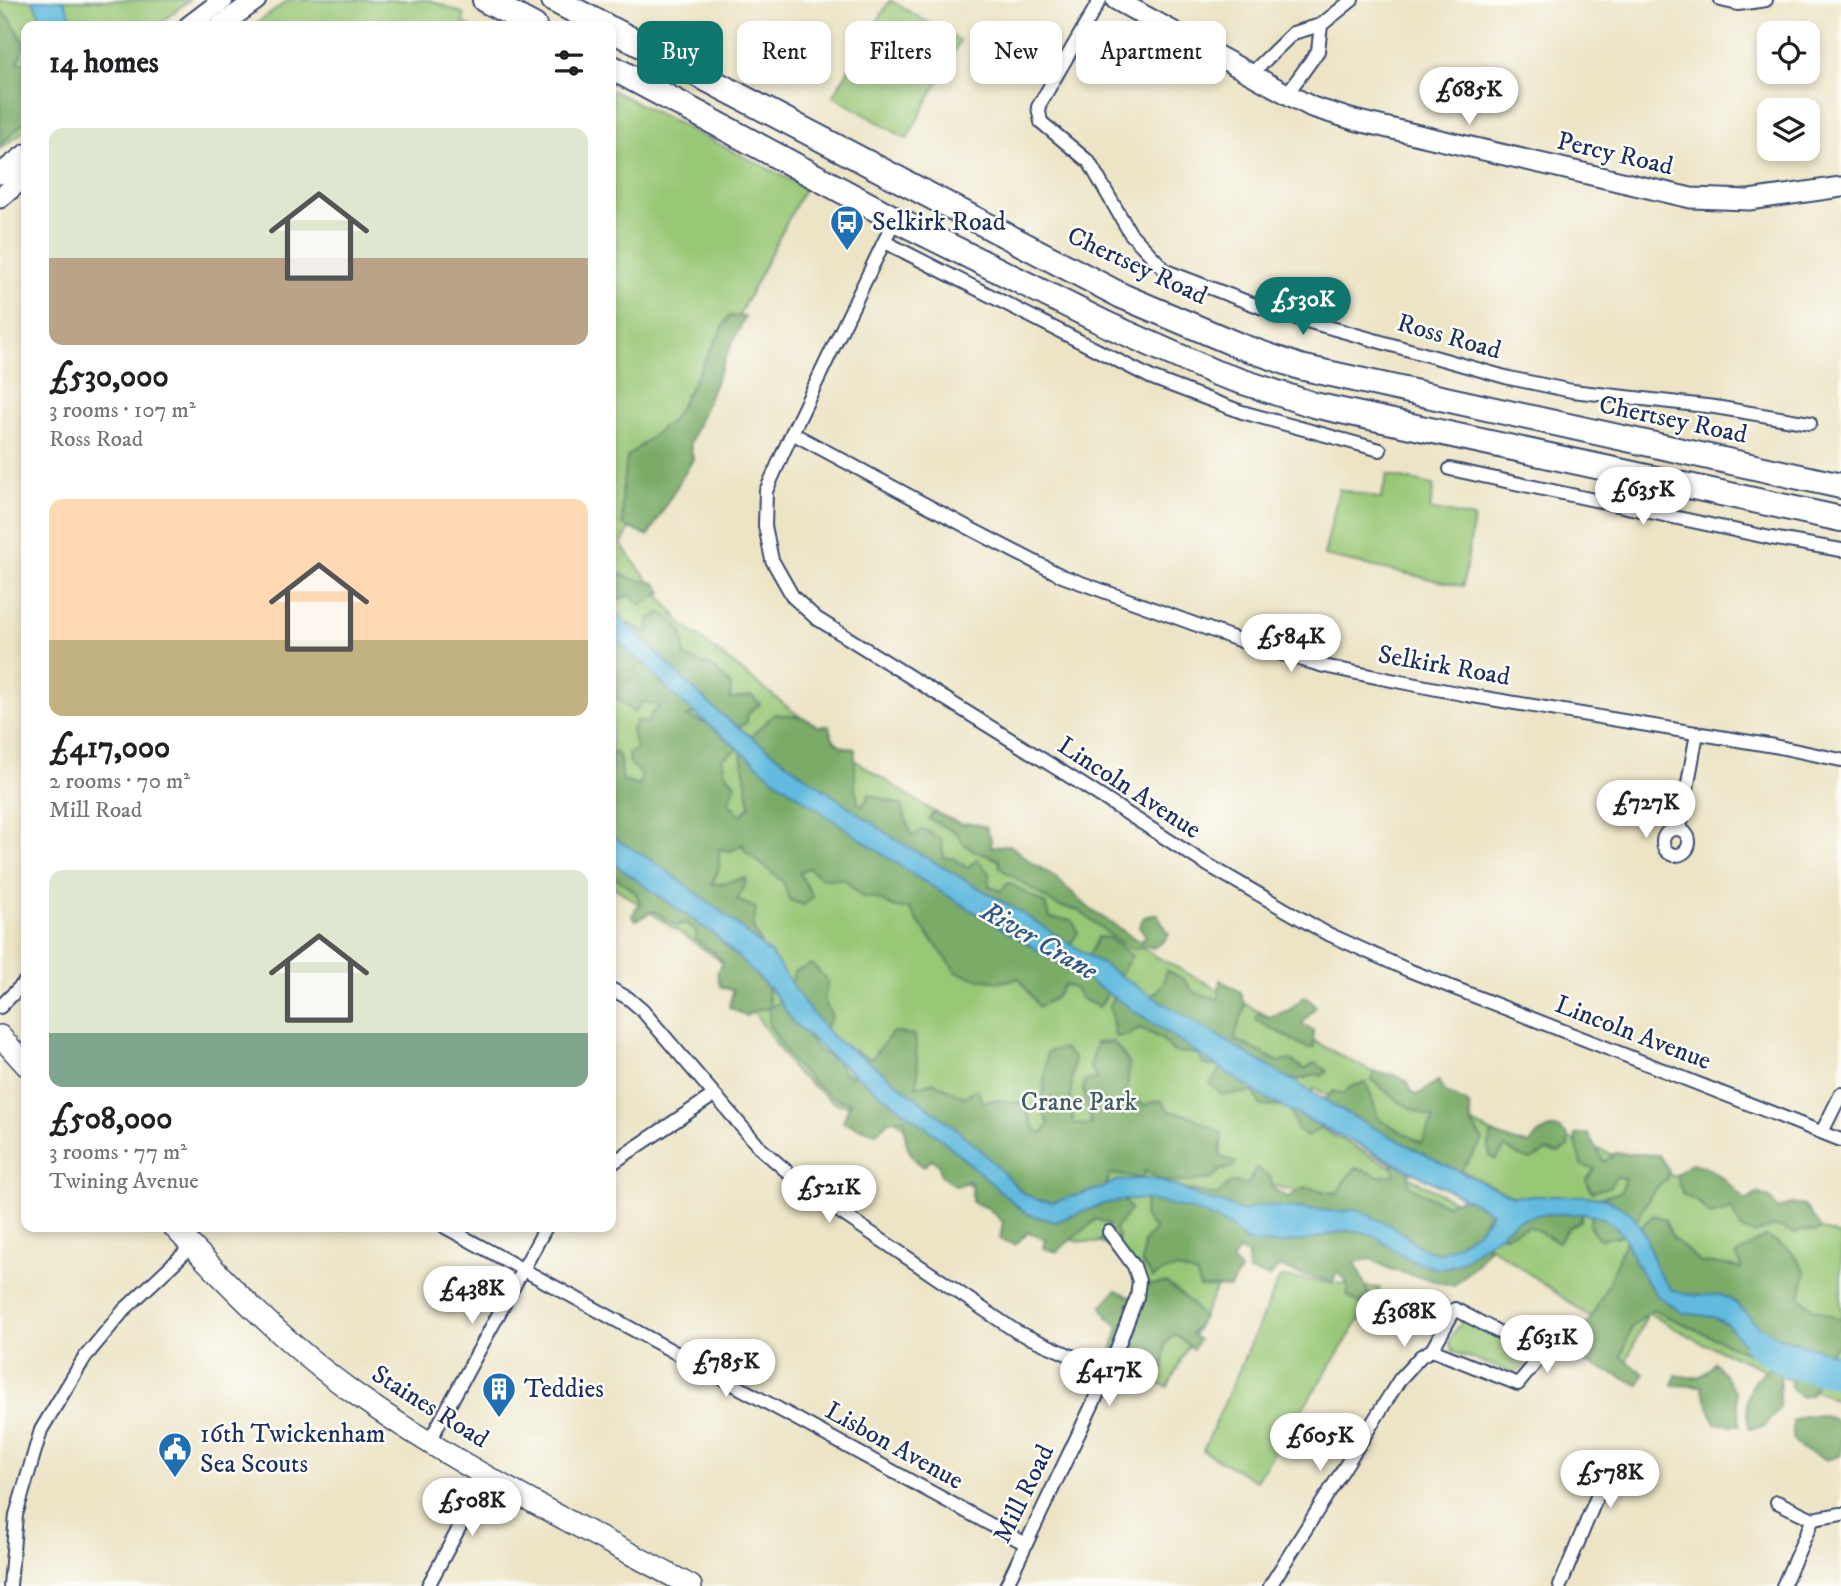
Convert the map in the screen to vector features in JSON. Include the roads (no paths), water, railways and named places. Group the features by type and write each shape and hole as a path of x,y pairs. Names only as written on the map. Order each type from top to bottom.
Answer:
{"highway":[{"path":"485,0 525,21"},
{"path":"554,0 596,21"},
{"name":"Chertsey Road","path":"616,32 1122,296 1240,346 1300,367 1841,486"},
{"path":"616,70 895,219 1107,324 1216,373 1314,405 1841,519"}],"main road":[{"path":"0,1036 21,1059"},
{"name":"Staines Road","path":"179,1232 282,1334 353,1392 487,1476 691,1586"}],"street":[{"path":"196,21 223,0"},
{"path":"227,21 257,0"},
{"name":"Ross Road","path":"1100,0 1038,107 1041,122 1088,162 1130,233 1166,271 1271,311 1509,378 1572,391 1715,407 1810,423"},
{"name":"Percy Road","path":"1116,0 1312,107 1354,120 1691,198 1749,200 1841,187"},
{"path":"1251,74 1293,33 1321,24 1352,0"},
{"path":"1721,0 1738,4 1766,0"},
{"path":"1287,94 1318,51 1321,24"},
{"path":"0,198 12,176"},
{"name":"Lincoln Avenue","path":"895,219 766,491 765,526 772,560 793,597 816,618 1200,861 1324,932 1408,970 1841,1140"},
{"path":"886,242 1152,378 1242,412 1380,450"},
{"name":"Selkirk Road","path":"792,433 1062,576 1258,647 1371,676 1841,760"},
{"path":"1450,469 1771,538 1841,550"},
{"path":"1680,828 1697,733"},
{"path":"0,1007 21,986"},
{"path":"616,992 642,1010 760,1148 812,1193 1017,1332 1108,1372"},
{"path":"1822,1132 1841,1094"},
{"path":"616,1161 714,1096"},
{"name":"Lisbon Avenue","path":"454,1232 1026,1544"},
{"path":"429,1442 543,1232"},
{"name":"Mill Road","path":"1006,1586 1108,1372 1137,1297 1139,1281 1134,1266 1109,1232"},
{"path":"10,1586 16,1515 41,1430 85,1357 124,1310 192,1246"},
{"path":"1270,1586 1400,1379 1421,1356 1432,1350 1455,1309 1542,1356 1518,1384 1432,1350"},
{"path":"1560,1586 1608,1470 1584,1458"},
{"path":"428,1586 487,1476"},
{"path":"1777,1502 1813,1518 1841,1514"},
{"path":"1783,1586 1813,1518"}],"water":[{"path":"33,0 63,0 74,21 42,21"},
{"name":"River Crane","path":"616,614 718,712 898,841 1017,910 1160,1001 1348,1114 1441,1163 1513,1196 1584,1196 1606,1199 1631,1213 1645,1234 1656,1269 1672,1290 1699,1296 1718,1294 1729,1298 1772,1334 1841,1356 1841,1372 1810,1361 1776,1365 1758,1360 1727,1324 1713,1317 1683,1313 1658,1296 1646,1281 1626,1239 1617,1228 1603,1218 1586,1214 1541,1214 1519,1220 1458,1264 1438,1269 1409,1260 1374,1236 1363,1232 1348,1230 1280,1244 1255,1243 1245,1241 1230,1226 1200,1212 1150,1200 1129,1199 1104,1204 1055,1222 1025,1213 945,1142 834,1059 793,1022 774,993 716,936 616,866 616,839 659,865 722,912 771,954 807,1007 834,1038 950,1124 980,1149 1023,1193 1038,1200 1053,1202 1102,1188 1116,1181 1149,1178 1205,1199 1230,1205 1241,1212 1260,1205 1341,1212 1357,1209 1398,1229 1420,1247 1438,1254 1476,1232 1492,1212 1265,1098 1091,982 913,875 777,781 673,695 646,665 630,654 616,638"}],"waterway":[{"name":"River Crane","path":"1759,1343 1790,1363 1841,1373"}],"place":[{"name":"Selkirk Road","path":"847,252"},
{"name":"Teddies","path":"499,1419"},
{"name":"16th Twickenham Sea Scouts","path":"175,1479"}],"park label":[{"name":"Crane Park","path":"1079,1102"}]}
